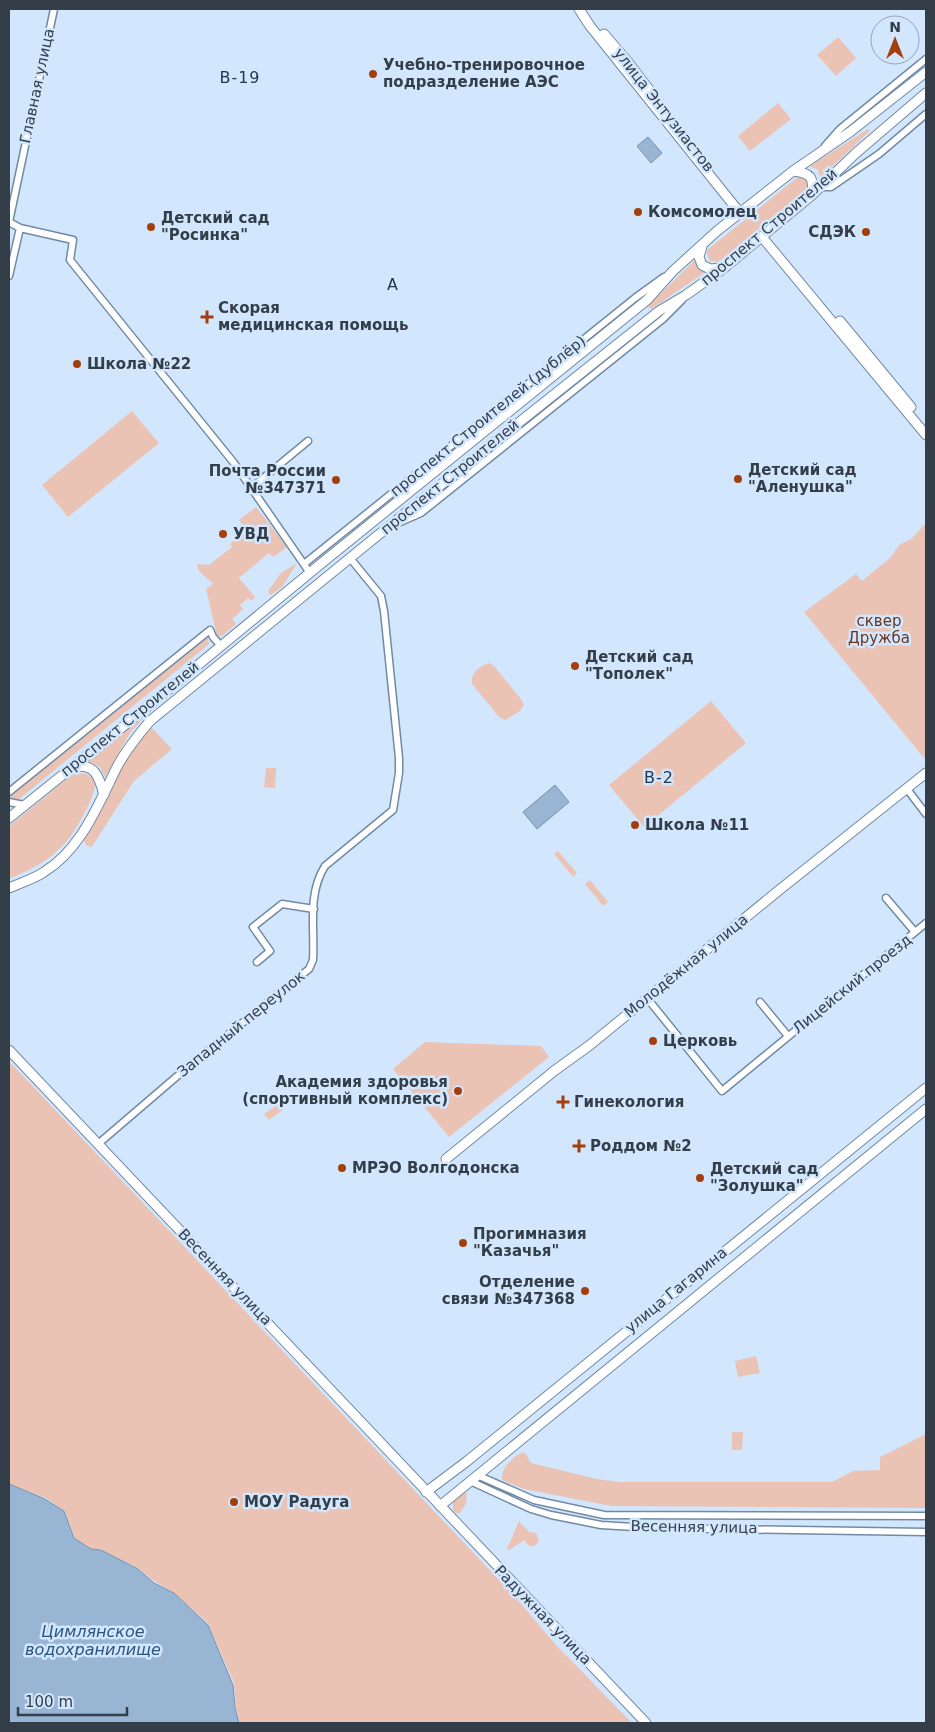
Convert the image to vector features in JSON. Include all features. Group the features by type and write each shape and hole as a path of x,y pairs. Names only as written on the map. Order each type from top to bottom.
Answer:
{"street":[{"name":"Главная улица","path":"9,222 54,9"},
{"path":"579,9 590,26 743,211"},
{"name":"улица Энтузиастов","path":"586,9 743,211"},
{"path":"818,153 840,129 926,59"},
{"name":"проспект Строителей","path":"9,818 647,300 673,271 743,211 793,171 850,132 926,72"},
{"name":"проспект Строителей","path":"9,888 44,872 61,859 77,841 104,795 118,764 150,721 388,527 659,311 686,295 724,268 812,195 856,153 926,93"},
{"path":"819,187 831,187 879,154 926,114"},
{"path":"793,171 805,173 811,178 814,183 812,195"},
{"path":"9,222 20,228 73,240 70,260 198,417 251,488 310,573"},
{"path":"9,276 20,228"},
{"path":"764,235 878,366 926,426"},
{"path":"764,235 926,435"},
{"path":"702,245 699,257 702,264 710,268 724,268"},
{"name":"проспект Строителей (дублёр)","path":"304,564 635,298 673,271"},
{"path":"251,488 308,441"},
{"name":"Западный переулок","path":"98,1144 189,1066 309,969 313,960 314,896 317,877 325,866 393,810 399,773 384,611 381,596 350,558"},
{"path":"9,792 210,630 221,646"},
{"path":"71,767 84,765 94,770 104,795"},
{"name":"Молодёжная улица","path":"446,1159 926,773"},
{"path":"907,789 926,814"},
{"path":"9,802 24,805"},
{"name":"Лицейский проезд","path":"886,898 916,932"},
{"path":"258,962 270,951 254,928 282,904 314,909"},
{"name":"Лицейский проезд","path":"648,998 722,1091 926,923"},
{"name":"Лицейский проезд","path":"760,1002 788,1036"},
{"name":"Весенняя улица","path":"9,1050 440,1506"},
{"name":"улица Гагарина","path":"426,1492 466,1462 926,1088"},
{"name":"улица Гагарина","path":"440,1506 926,1109"},
{"path":"466,1462 470,1481"},
{"path":"452,1472 470,1481"},
{"name":"Весенняя улица","path":"470,1481 534,1500 604,1515 926,1516"},
{"name":"Весенняя улица","path":"470,1481 531,1509 601,1525 651,1528 926,1532"},
{"name":"Радужная улица","path":"440,1506 646,1723"}],"green space":[{"path":"838,37 856,58 836,76 817,55"},
{"path":"778,103 791,119 750,151 738,136"},
{"path":"868,129 870,131 820,178 818,170 810,166"},
{"path":"799,176 808,180 808,190 718,262 710,261 707,250"},
{"path":"696,259 707,271 651,309 648,306"},
{"path":"132,411 159,443 68,517 42,485"},
{"path":"256,507 287,547 273,557 269,553 239,578 255,597 251,601 248,598 240,605 243,609 232,619 236,624 222,636 217,636 206,589 213,584 199,571 197,564 209,565 232,547 230,544 246,530 239,520"},
{"name":"сквер Дружба","path":"926,523 926,757 924,758 804,612 856,574 862,581 891,557 899,545 911,539"},
{"path":"297,563 282,587 271,595 269,594 268,591 281,573"},
{"path":"207,636 208,645 19,799 9,799 9,794"},
{"path":"489,663 494,666 524,705 520,711 505,720 499,717 472,684 476,670"},
{"path":"711,701 746,743 644,827 609,785"},
{"path":"140,717 143,719 130,733 105,777 100,767 86,760"},
{"path":"151,727 172,749 134,781 93,845 91,847 87,846 84,837 101,810 135,743"},
{"path":"266,768 276,768 275,788 264,787"},
{"path":"74,773 91,776 95,787 90,802 75,830 62,846 47,859 9,879 9,826"},
{"path":"558,851 577,873 573,877 554,854"},
{"path":"590,880 608,902 603,906 585,884"},
{"name":"Академия здоровья (спортивный комплекс)","path":"425,1042 541,1046 549,1057 449,1137 393,1069"},
{"path":"9,1061 518,1600 556,1645 632,1723 240,1723 234,1683 208,1623 173,1592 154,1581 138,1568 100,1549 91,1549 75,1538 65,1511 44,1497 9,1484"},
{"path":"280,1103 284,1109 269,1120 264,1114"},
{"path":"756,1356 760,1373 738,1377 735,1361"},
{"path":"732,1432 743,1432 742,1450 732,1450"},
{"path":"926,1434 926,1508 611,1506 524,1489 502,1480 503,1471 508,1463 523,1452 530,1462 535,1464 597,1479 620,1482 832,1482 853,1471 880,1470 880,1457"},
{"path":"464,1492 467,1494 466,1504 460,1513 456,1513 453,1511 453,1500"},
{"path":"519,1521 529,1532 536,1533 539,1540 533,1546 528,1545 525,1540 509,1550 507,1549"}],"water":[{"path":"648,137 662,153 651,163 637,146"},
{"path":"555,785 569,802 537,829 523,812"},
{"name":"Цимлянское водохранилище","path":"9,1484 43,1498 64,1511 74,1538 91,1549 101,1550 138,1569 154,1583 174,1593 208,1625 233,1685 239,1723 9,1723"}],"place":[{"name":"Учебно-тренировочное подразделение АЭС","path":"373,74"},
{"name":"Комсомолец","path":"638,212"},
{"name":"Детский сад \"Росинка\"","path":"151,227"},
{"name":"СДЭК","path":"866,232"},
{"name":"Скорая медицинская помощь","path":"207,317"},
{"name":"Школа №22","path":"77,364"},
{"name":"Детский сад \"Аленушка\"","path":"738,479"},
{"name":"Почта России №347371","path":"336,480"},
{"name":"УВД","path":"223,534"},
{"name":"Детский сад \"Тополек\"","path":"575,666"},
{"name":"Школа №11","path":"635,825"},
{"name":"Церковь","path":"653,1041"},
{"name":"Академия здоровья (спортивный комплекс)","path":"458,1091"},
{"name":"Гинекология","path":"563,1102"},
{"name":"Роддом №2","path":"579,1146"},
{"name":"МРЭО Волгодонска","path":"342,1168"},
{"name":"Детский сад \"Золушка\"","path":"700,1178"},
{"name":"Прогимназия \"Казачья\"","path":"463,1243"},
{"name":"Отделение связи №347368","path":"585,1291"},
{"name":"МОУ Радуга","path":"234,1502"}],"district":[{"name":"В-19","path":"240,77"},
{"name":"А","path":"393,284"},
{"name":"В-2","path":"659,777"}]}
